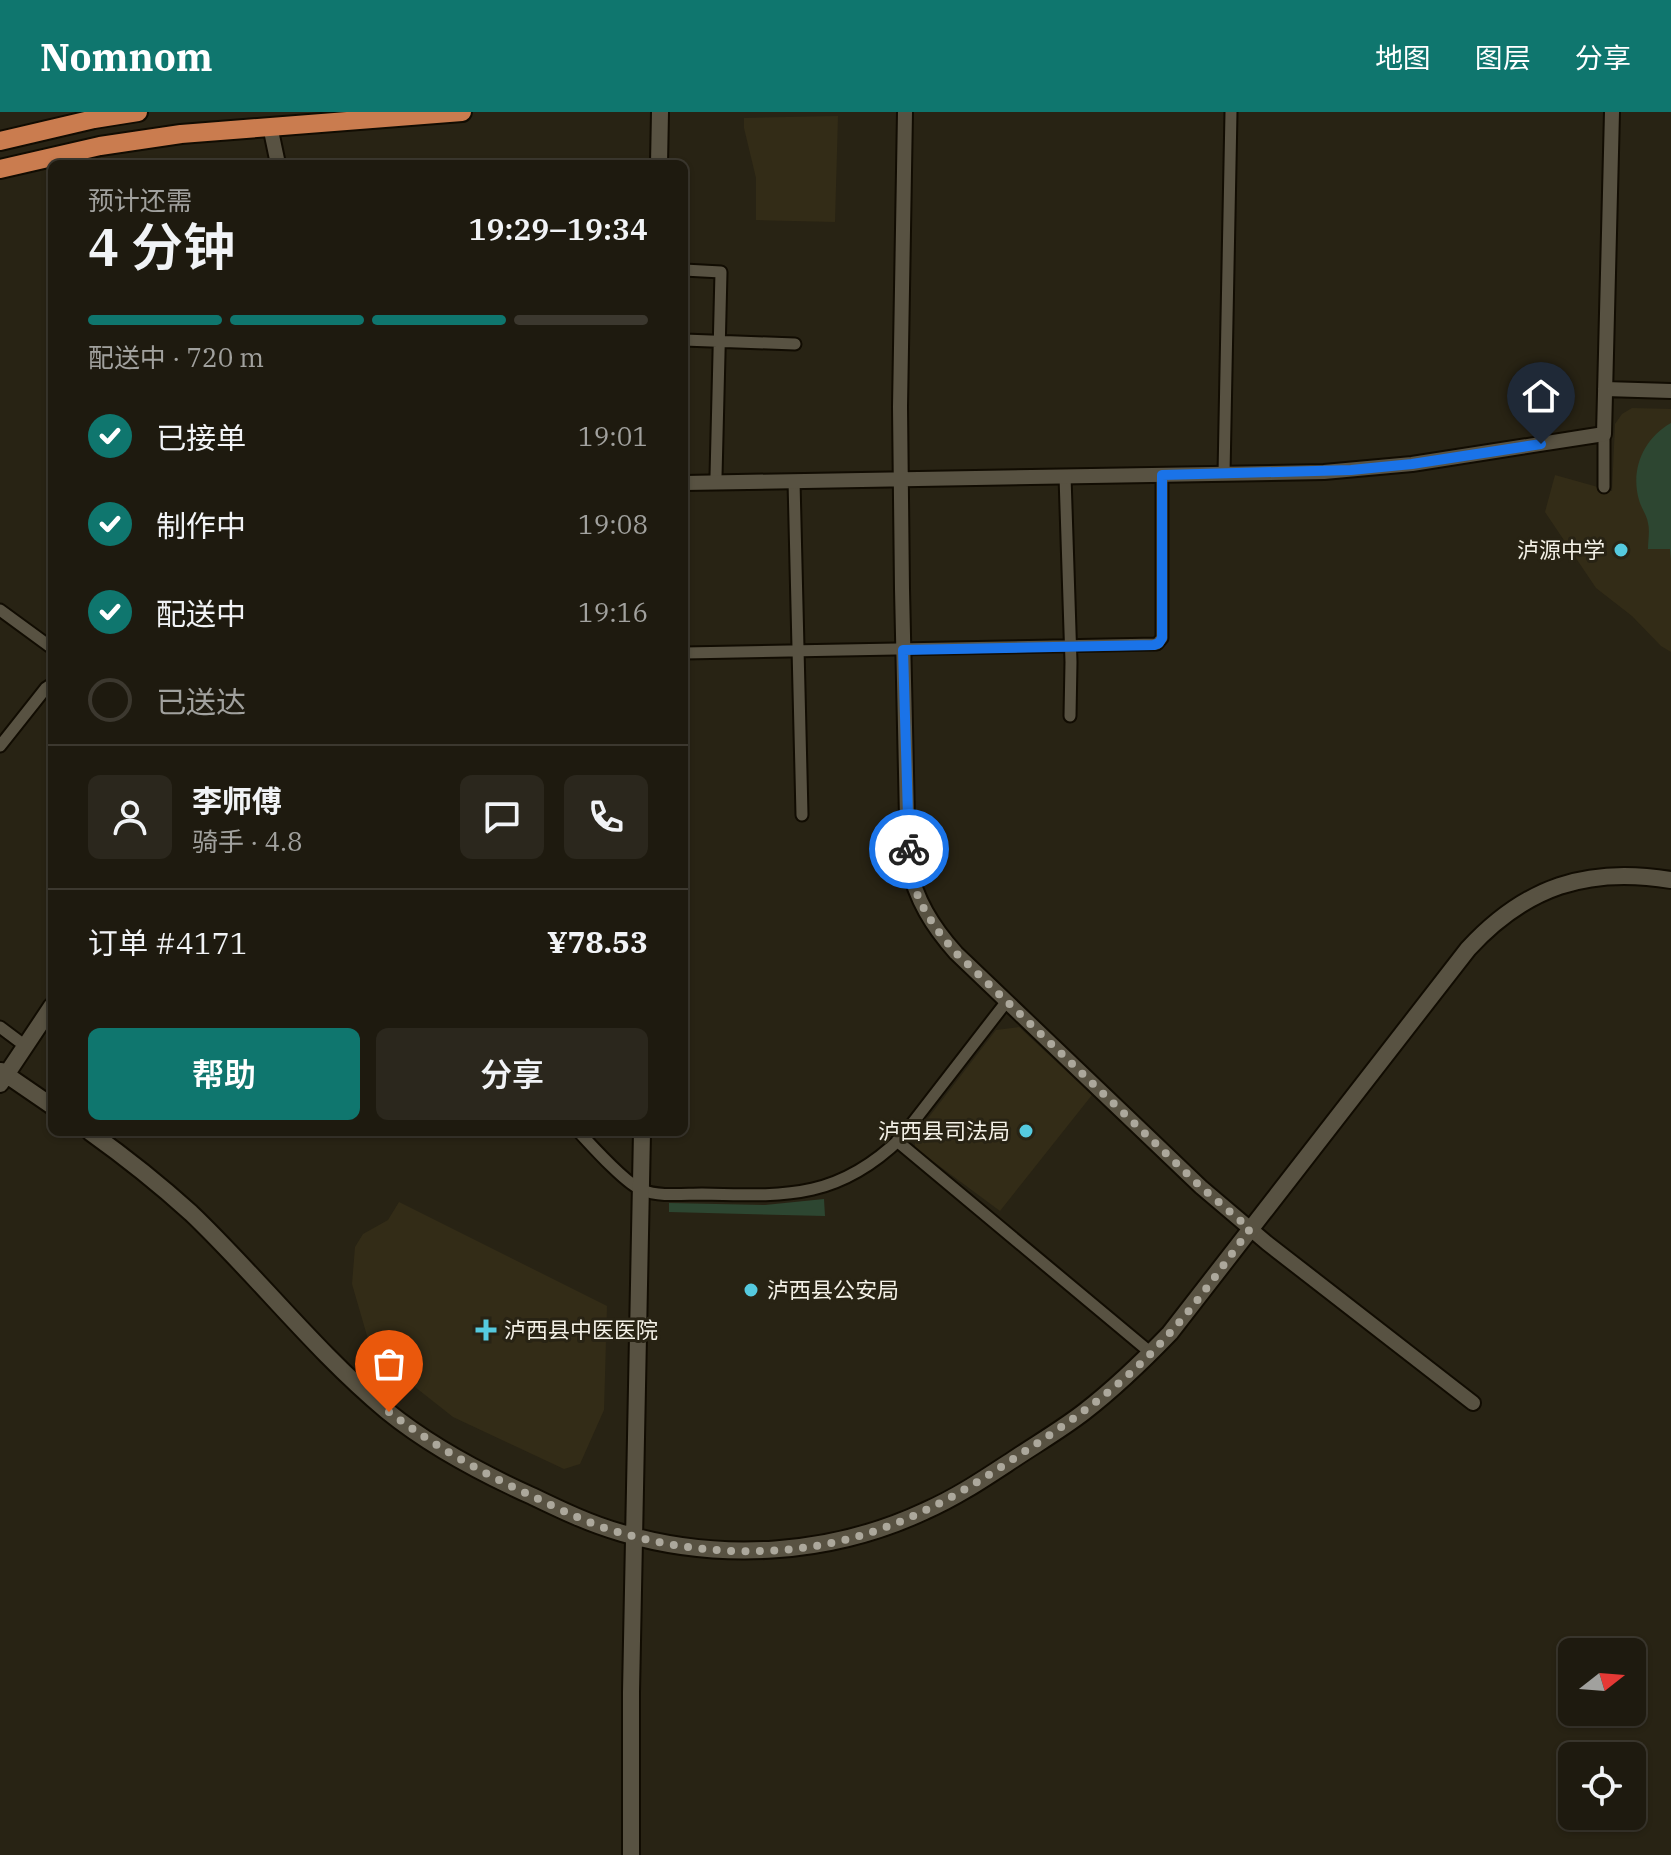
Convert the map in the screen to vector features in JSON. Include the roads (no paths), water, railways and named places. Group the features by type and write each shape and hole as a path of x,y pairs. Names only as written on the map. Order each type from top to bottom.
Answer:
{"highway":[{"path":"0,141 138,112"},
{"path":"0,169 100,146 151,138 462,112"}],"main road":[{"path":"650,160 651,112"},
{"path":"659,160 660,112"},
{"path":"1246,1225 1460,943 1494,909 1523,890 1569,872 1621,864 1671,869"},
{"path":"95,1136 192,1214 349,1376 389,1412 447,1452 492,1477 578,1518 629,1529 691,1537 752,1540 825,1533 870,1522 965,1478 1075,1406 1147,1350 1162,1327 1468,949 1501,918 1542,892 1588,879 1622,875 1671,880"},
{"path":"4,1072 48,1000"},
{"path":"4,1072 48,1012"},
{"path":"4,1072 48,1091"},
{"path":"4,1072 48,1103"},
{"path":"113,1136 199,1207 346,1358 396,1404 433,1431 499,1468 629,1529"},
{"path":"622,1855 636,1186 633,1136"},
{"path":"636,1186 642,1136"},
{"path":"629,1529 631,1855"}],"street":[{"path":"905,112 900,391 903,650 908,864 920,902 956,953 1201,1187 1473,1403"},
{"path":"1224,470 1231,112"},
{"path":"1604,487 1612,112"},
{"path":"270,126 277,160"},
{"path":"688,270 721,272 716,476"},
{"path":"688,340 795,344"},
{"path":"1605,389 1671,391"},
{"path":"688,476 1162,475 1377,461 1604,430"},
{"path":"688,483 1224,470"},
{"path":"688,653 1154,645 1161,641 1162,475"},
{"path":"1065,476 1070,716"},
{"path":"794,481 802,815"},
{"path":"0,610 48,645"},
{"path":"0,746 48,687"},
{"path":"583,1136 636,1186 659,1193 771,1196 821,1187 847,1177 872,1162 897,1141 1007,1001"},
{"path":"0,1027 20,1042"},
{"path":"897,1141 1147,1350"}],"place":[{"name":"泸源中学","path":"1621,550"},
{"name":"泸西县司法局","path":"1026,1131"},
{"name":"泸西县公安局","path":"751,1290"},
{"name":"泸西县中医医院","path":"486,1330"}]}
